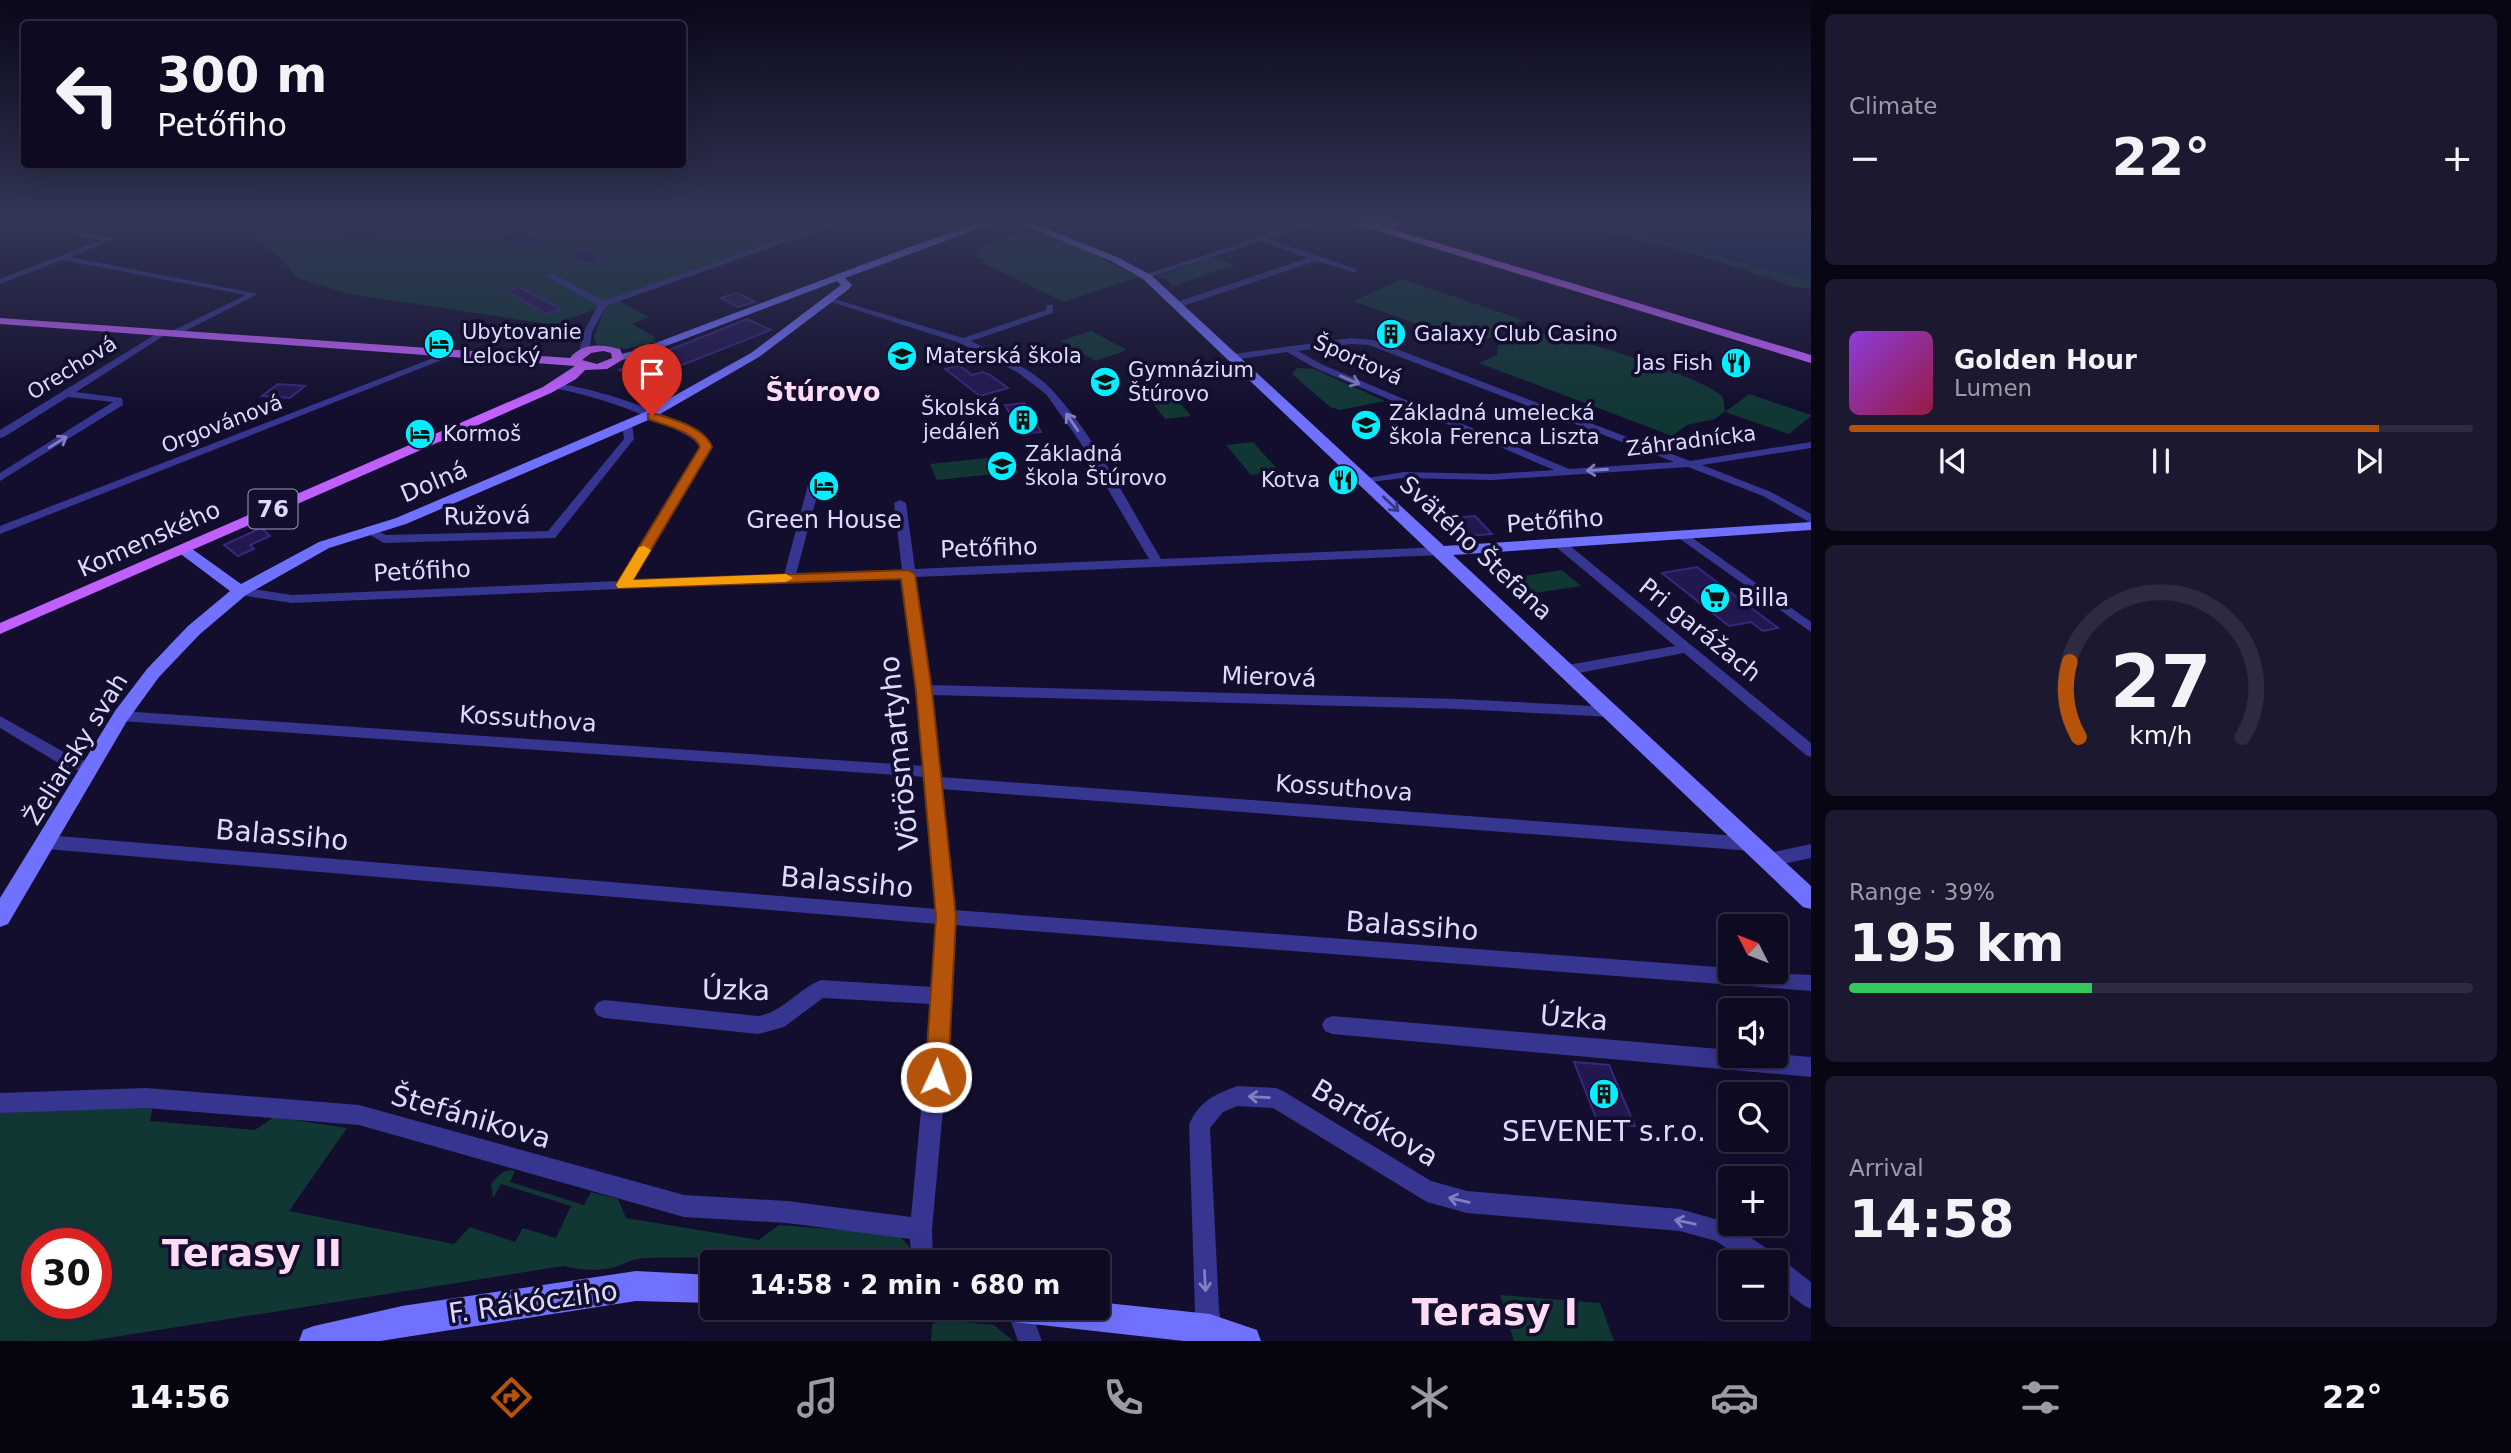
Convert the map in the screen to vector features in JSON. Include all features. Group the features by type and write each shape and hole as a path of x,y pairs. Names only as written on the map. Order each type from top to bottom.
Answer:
{"main road":[{"path":"1572,283 1811,359"},
{"name":"76","path":"0,321 526,357 582,363 598,367 609,365 617,354 600,348 582,363 557,386"},
{"name":"76","path":"526,357 582,363"},
{"path":"551,359 566,368 557,386"},
{"name":"Komenského","path":"0,629 557,386"}],"street":[{"name":"Orechová","path":"0,435 169,334 254,294 193,283"},
{"path":"562,283 603,304"},
{"path":"623,585 706,447 704,440 694,434 649,415 582,363 588,332 603,304 665,283"},
{"path":"617,354 665,343 823,283"},
{"path":"831,299 847,285 844,283"},
{"name":"Svätého Štefana","path":"1152,283 1442,551 1811,900"},
{"path":"1177,305 1243,283"},
{"path":"831,299 963,341 1020,370 1049,392 1064,410 1158,564"},
{"name":"Dolná","path":"240,591 324,545 371,532 649,415 755,355 831,299"},
{"path":"963,341 1050,311 1050,307"},
{"path":"1233,357 1351,341 1370,342 1767,494 1811,519"},
{"name":"Športová","path":"1289,350 1318,366 1565,471"},
{"name":"Orgovánová","path":"0,530 457,352"},
{"path":"0,478 119,403 118,400 66,394"},
{"name":"Ružová","path":"371,532 384,539 551,535 629,439 627,424"},
{"name":"Záhradnícka","path":"1366,481 1404,475 1492,477 1690,464 1811,445"},
{"path":"789,578 814,485 821,474"},
{"name":"Vörösmartyho","path":"900,503 924,691 946,917 933,1112 921,1229 922,1250"},
{"name":"Petőfiho","path":"183,549 240,591 292,599 1442,551 1811,526"},
{"path":"1684,536 1811,628"},
{"name":"Pri garážach","path":"1560,544 1811,751"},
{"name":"Želiarsky svah","path":"0,918 121,716 153,673 194,630 240,591"},
{"path":"1568,670 1687,648"},
{"name":"Mierová","path":"924,691 1459,704 1612,712"},
{"name":"Kossuthova","path":"121,716 932,777 1752,844"},
{"path":"0,721 75,766 91,766"},
{"name":"Balassiho","path":"46,842 946,917 1811,983"},
{"path":"1769,860 1811,851"},
{"name":"Úzka","path":"604,1009 758,1025 772,1024 782,1019 811,993 821,989 940,996"},
{"name":"Úzka","path":"1332,1025 1811,1067"},
{"name":"Bartókova","path":"1210,1329 1205,1284 1199,1125 1216,1104 1237,1096 1276,1098 1427,1191 1467,1202 1680,1220 1721,1231 1749,1250"},
{"name":"Štefánikova","path":"0,1102 146,1098 359,1115 458,1140 617,1189 684,1206 787,1212 921,1229"},
{"path":"1788,1279 1811,1297"},
{"name":"F. Rákócziho","path":"314,1341 402,1321 636,1286 700,1289"},
{"path":"1110,1318 1210,1329 1246,1341"},
{"path":"1021,1320 1030,1341"}],"green space":[{"path":"312,283 670,283 619,301 649,317 632,324 656,338 652,340 656,342 625,349 596,344 594,336 606,305 554,325 349,294"},
{"path":"1024,283 1121,283 1064,302"},
{"path":"1394,283 1413,283 1523,320 1476,345 1353,301"},
{"path":"1781,283 1811,283 1811,289"},
{"path":"1091,331 1127,350 1096,361 1060,341"},
{"path":"1537,333 1604,348 1689,378 1723,397 1725,411 1715,419 1687,425 1672,436 1479,363 1497,355 1498,346 1512,337"},
{"path":"1297,368 1314,369 1385,401 1340,410 1330,407 1292,374"},
{"path":"1168,389 1191,416 1165,419 1144,392"},
{"path":"1749,394 1811,416 1789,434 1725,412"},
{"path":"1253,442 1279,471 1251,475 1226,445"},
{"path":"987,458 995,474 937,480 930,464"},
{"path":"1562,570 1581,586 1535,593 1517,577"},
{"path":"153,1106 150,1121 255,1130 274,1117 347,1128 289,1211 454,1244 470,1227 515,1242 523,1228 556,1238 571,1206 501,1184 493,1198 491,1184 502,1173 511,1170 515,1171 510,1182 584,1205 591,1192 618,1199 626,1218 759,1240 779,1225 894,1234 908,1245 910,1250 700,1250 700,1258 641,1258 605,1269 587,1270 563,1266 89,1341 0,1341 0,1113"},
{"path":"1500,1295 1600,1303 1614,1341 1514,1341"},
{"path":"941,1320 994,1325 1013,1341 931,1341 932,1324"}],"building":[{"path":"520,287 561,309 546,314 507,291"},
{"path":"736,293 755,302 738,307 721,298"},
{"path":"747,319 771,330 639,382 619,370"},
{"path":"959,365 972,375 983,372 990,375 1008,388 980,396 945,369"},
{"path":"278,384 305,386 290,398 262,396"},
{"name":"Školská jedáleň","path":"1024,403 1041,432 1022,434 1005,405"},
{"path":"1475,516 1492,534 1454,537 1438,519"},
{"path":"261,528 270,536 250,545 254,549 238,556 224,545"},
{"name":"Billa","path":"1697,567 1778,628 1763,631 1751,622 1729,626 1662,573"},
{"name":"SEVENET s.r.o.","path":"1574,1062 1609,1065 1635,1126 1598,1123"}],"slow traffic":[{"path":"644,550 623,585 786,578"}],"place":[{"name":"Galaxy Club Casino","path":"1391,334"},
{"name":"Ubytovanie Lelocký","path":"439,344"},
{"name":"Materská škola","path":"902,356"},
{"name":"Jas Fish","path":"1736,363"},
{"name":"Gymnázium Štúrovo","path":"1105,382"},
{"name":"Školská jedáleň","path":"1023,420"},
{"name":"Základná umelecká škola Ferenca Liszta","path":"1366,425"},
{"name":"Kormoš","path":"420,434"},
{"name":"Základná škola Štúrovo","path":"1002,466"},
{"name":"Kotva","path":"1343,480"},
{"name":"Green House","path":"824,486"},
{"name":"Billa","path":"1715,598"},
{"name":"SEVENET s.r.o.","path":"1604,1094"}],"district":[{"name":"Štúrovo","path":"823,392"},
{"name":"Terasy II","path":"252,1253"},
{"name":"Terasy I","path":"1495,1312"}],"route":[{"path":"652,416 694,434 704,440 706,447 623,585 908,574 924,691 946,917 936,1077"}]}
